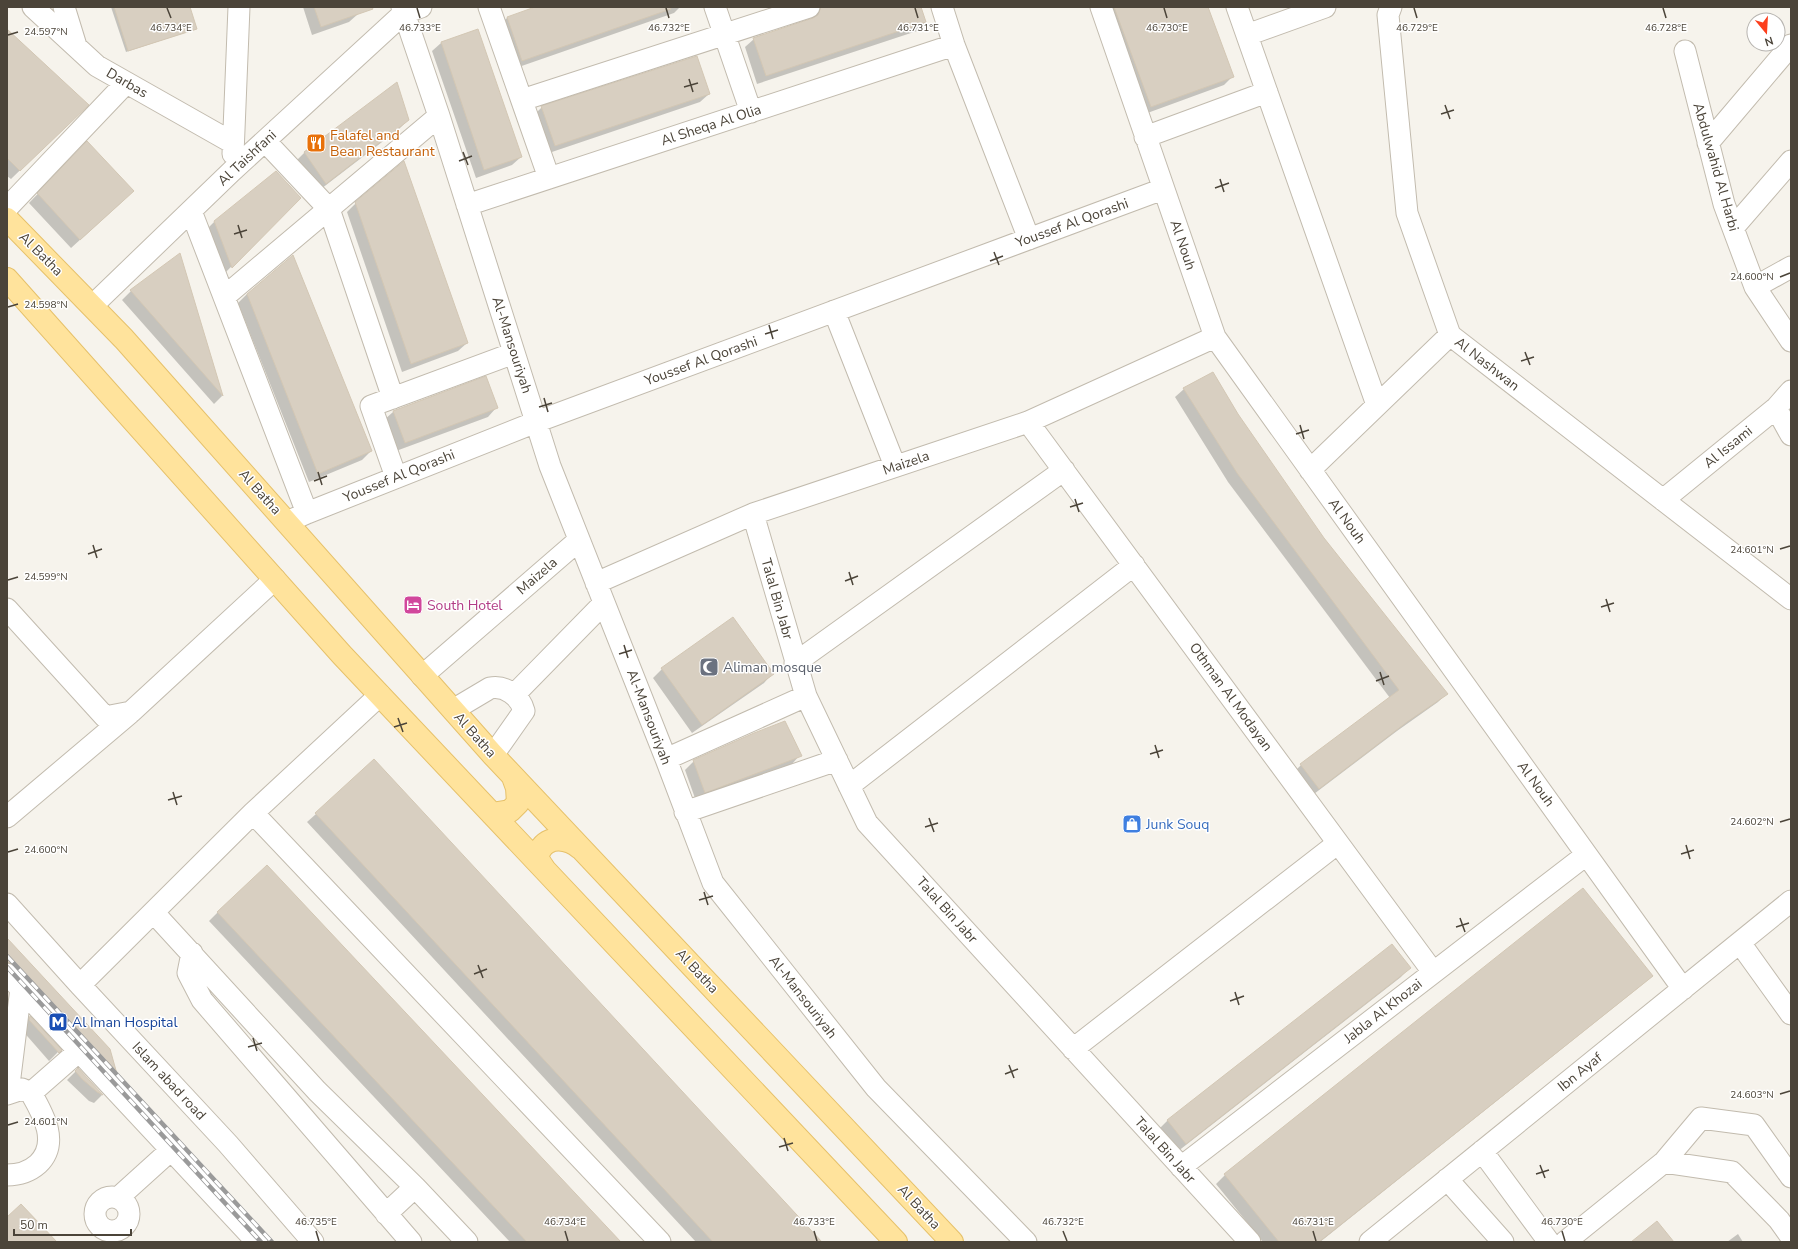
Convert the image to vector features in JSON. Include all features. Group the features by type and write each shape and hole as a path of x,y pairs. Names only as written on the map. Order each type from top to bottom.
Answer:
{"main road":[{"name":"Al Batha","path":"7,220 124,339 513,777 952,1242"},
{"path":"7,279 380,695 896,1242"},
{"path":"492,814 510,811 518,803 517,788 513,777"},
{"path":"545,870 538,858 538,854 546,842 563,839 572,842 582,850"}],"street":[{"name":"Darbas","path":"33,7 97,66 233,143"},
{"path":"64,7 76,46"},
{"path":"489,7 549,178"},
{"path":"715,7 752,112"},
{"path":"522,100 809,7"},
{"path":"942,7 954,45 1029,239"},
{"name":"Al Nouh","path":"1101,7 1215,338 1683,989"},
{"path":"1237,7 1377,405"},
{"path":"1247,34 1325,7"},
{"name":"Al Nashwan","path":"1391,7 1388,15 1407,213 1450,335 1791,599"},
{"name":"Al-Mansouriyah","path":"409,9 439,116 550,466 666,759 713,883 876,1088 1026,1242"},
{"name":"Al Taishfani","path":"92,306 232,171 409,9"},
{"path":"232,171 238,10"},
{"name":"Al Sheqa Al Olia","path":"467,205 954,45"},
{"path":"1708,143 1791,45"},
{"name":"Abdulwahid Al Harbi","path":"1685,51 1724,204 1755,287 1791,341"},
{"path":"7,208 126,83"},
{"path":"1145,137 1267,92"},
{"path":"224,297 439,116"},
{"path":"265,141 329,209 393,398"},
{"path":"1733,228 1791,161"},
{"name":"Youssef Al Qorashi","path":"287,522 307,512 536,422 1163,189"},
{"path":"191,211 307,512"},
{"path":"1755,287 1791,267"},
{"path":"834,311 895,466"},
{"path":"1310,470 1450,335"},
{"name":"Maizela","path":"596,583 753,514 1028,422 1215,338"},
{"path":"396,477 371,406 514,353"},
{"name":"Al Issami","path":"1663,500 1776,408 1791,391"},
{"path":"1776,408 1791,435"},
{"name":"Othman Al Modayan","path":"1028,422 1433,972"},
{"path":"796,663 1064,470"},
{"name":"Talal Bin Jabr","path":"753,514 806,696 867,823 1250,1242"},
{"name":"Maizela","path":"422,676 579,540"},
{"path":"849,786 1134,566"},
{"path":"7,817 131,712 275,579"},
{"path":"514,695 604,602"},
{"path":"7,609 105,717 131,712"},
{"path":"453,710 490,688 502,688 514,695 521,703 524,711 493,755"},
{"path":"80,985 253,813 380,695"},
{"path":"666,759 806,696"},
{"path":"685,812 837,760"},
{"path":"253,813 660,1242"},
{"path":"1073,1049 1338,843"},
{"name":"Jabla Al Khozai","path":"1181,1167 1586,855"},
{"name":"Ibn Ayaf","path":"1370,1242 1791,901"},
{"name":"Islam abad road","path":"7,904 228,1144 313,1242"},
{"path":"154,913 317,1091 415,1187 467,1242"},
{"path":"1740,943 1791,1014"},
{"path":"192,953 188,972 202,1000 411,1242"},
{"path":"14,981 171,1150 253,1241"},
{"path":"7,1175 17,1175 32,1170 42,1160 48,1151 50,1139 47,1127 31,1093 22,1089 8,1093 14,981"},
{"path":"31,1093 79,1051"},
{"path":"1565,1242 1664,1162 1701,1118 1754,1125 1791,1177"},
{"path":"118,1237 100,1227 94,1216 97,1204 107,1196 120,1197 171,1150"},
{"path":"1482,1151 1550,1242"},
{"path":"1664,1162 1732,1172 1787,1223"},
{"path":"1448,1179 1503,1242"},
{"path":"386,1214 415,1187"}],"building":[{"path":"114,7 190,7 197,29 128,51"},
{"path":"314,7 372,7 373,9 321,27"},
{"path":"535,7 670,7 671,9 522,61 507,17"},
{"path":"821,7 921,7 926,22 766,76 753,38 813,18 818,15"},
{"path":"1114,7 1208,7 1234,77 1151,107"},
{"path":"7,29 89,105 20,171 7,158"},
{"path":"478,29 522,157 484,170 441,42"},
{"path":"697,56 710,94 555,146 541,106"},
{"path":"397,82 409,120 326,184 304,152"},
{"path":"87,141 134,191 80,240 37,193"},
{"path":"404,161 468,343 411,364 355,202"},
{"path":"276,171 301,198 232,268 214,221"},
{"path":"180,253 223,396 130,290"},
{"path":"293,255 372,451 318,474 247,294"},
{"path":"1213,372 1238,414 1324,538 1448,694 1407,722 1319,789 1300,764 1399,690 1237,473 1183,388"},
{"path":"486,376 498,408 405,443 393,411"},
{"path":"733,617 774,674 702,725 661,668"},
{"path":"785,721 802,756 705,793 693,760"},
{"path":"374,759 822,1242 713,1242 315,813"},
{"path":"267,865 621,1242 527,1242 217,912"},
{"path":"1583,888 1653,976 1319,1242 1279,1242 1224,1174"},
{"path":"7,938 110,1049 117,1074 29,979 15,966 7,962"},
{"path":"1392,944 1411,968 1186,1144 1167,1120"},
{"path":"30,1016 62,1050 59,1053 29,1020"},
{"path":"78,1068 103,1095 97,1092 82,1079 75,1071"},
{"path":"21,1204 57,1242 7,1242 7,1217"},
{"path":"1657,1221 1674,1242 1631,1242"}],"railway":[{"path":"7,956 272,1242"},
{"path":"7,967 261,1242"}],"place":[{"name":"Falafel and Bean Restaurant","path":"316,143"},
{"name":"South Hotel","path":"413,605"},
{"name":"Aliman mosque","path":"709,667"},
{"name":"Junk Souq","path":"1132,824"},
{"name":"Al Iman Hospital","path":"58,1022"}]}
